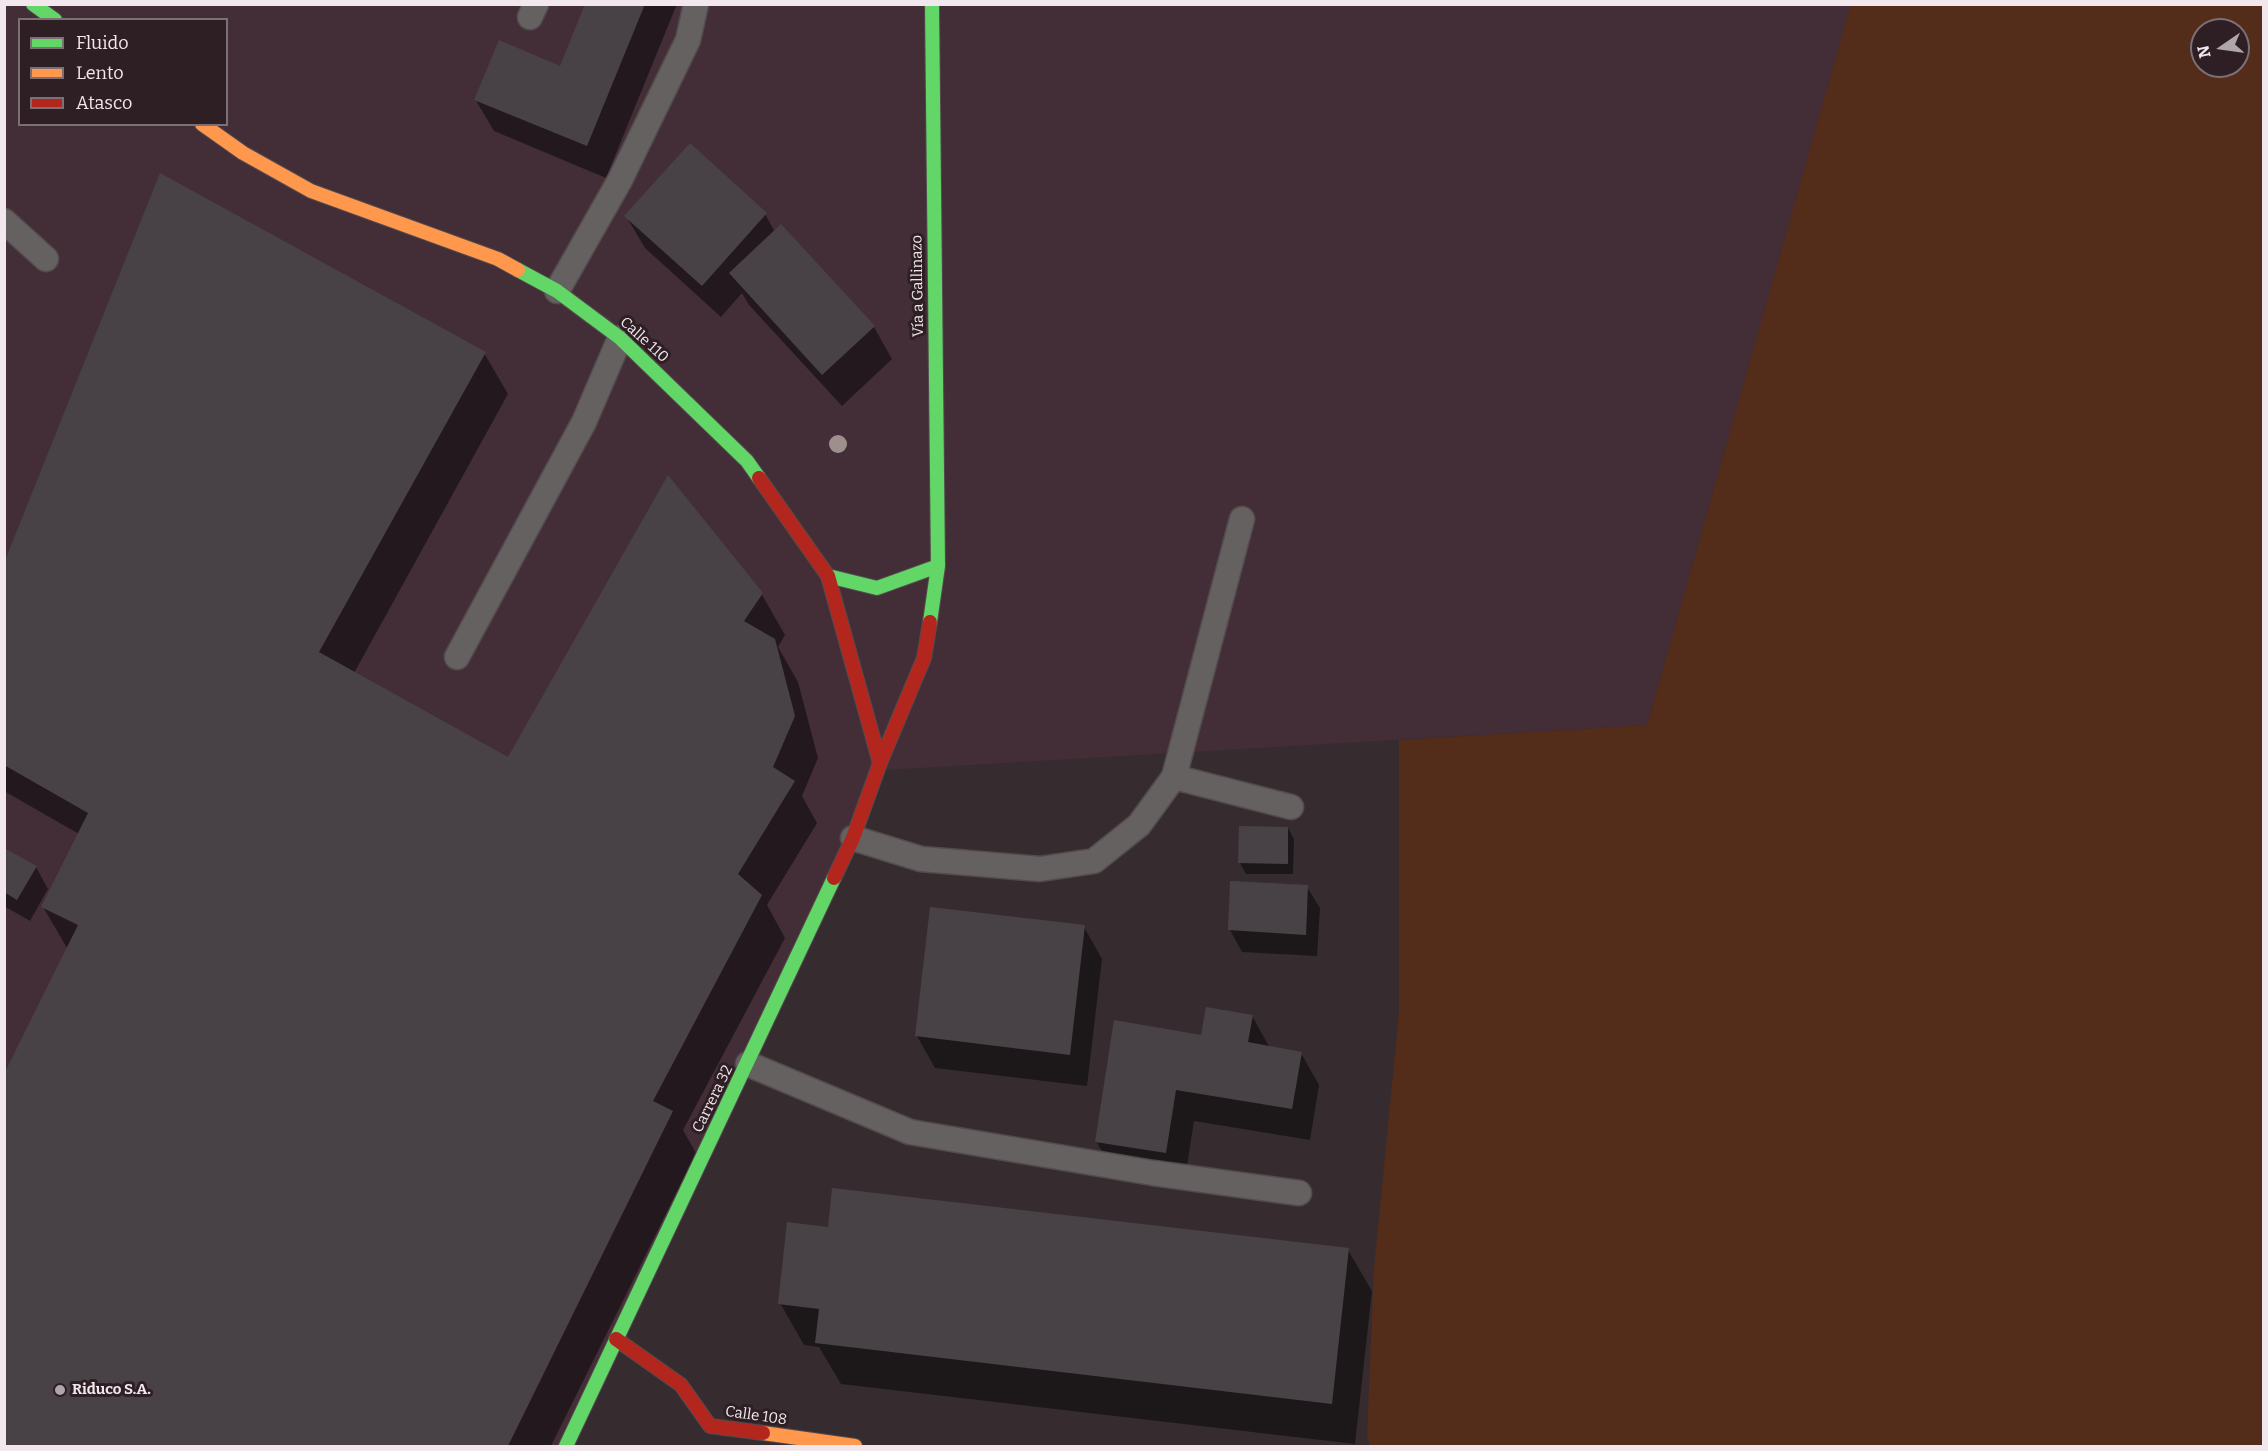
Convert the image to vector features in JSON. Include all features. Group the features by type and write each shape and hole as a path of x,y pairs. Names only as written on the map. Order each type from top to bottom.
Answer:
{"main road":[{"path":"33,4 52,18"},
{"name":"Vía a Gallinazo","path":"880,763 924,658 938,566 932,4"},
{"name":"Calle 110","path":"205,126 243,153 311,191 498,259 556,291 620,338 747,461 828,576 880,763"},
{"path":"828,576 877,588 938,566"},
{"name":"Carrera 32","path":"566,1446 853,838 880,763"},
{"name":"Calle 108","path":"615,1339 681,1385 710,1426 855,1446"}],"lane":[{"path":"556,291 620,180 688,40 696,4"},
{"path":"4,221 46,259"},
{"path":"457,657 584,422 620,338"},
{"path":"853,838 921,859 1040,869 1094,861 1139,825 1174,777 1242,519"},
{"path":"1174,777 1291,807"},
{"path":"748,1064 910,1132 1153,1173 1299,1193"}],"shaded area":[{"path":"1851,4 2263,5 2263,1446 1370,1446 1367,1436 1374,1269 1399,1013 1399,740 1647,725"},
{"path":"5,5 1851,5 1647,725 884,770 557,1446 5,1446"}],"building":[{"path":"585,4 645,4 587,146 474,100 499,40 560,66"},
{"path":"690,143 767,213 702,286 624,216"},
{"path":"160,173 486,352 319,652 508,757 668,475 763,593 744,621 775,639 795,716 773,767 795,781 738,874 762,895 653,1101 673,1111 508,1446 4,1446 4,1074 78,925 41,907 88,813 4,765 4,563"},
{"path":"781,224 875,326 822,375 729,273"},
{"path":"1239,826 1288,827 1288,864 1238,863"},
{"path":"4,848 37,866 17,900 4,892"},
{"path":"1230,881 1308,885 1306,935 1228,930"},
{"path":"930,907 1085,925 1070,1055 915,1036"},
{"path":"1206,1007 1253,1015 1248,1042 1302,1052 1292,1109 1176,1090 1166,1153 1095,1142 1114,1020 1201,1035"},
{"path":"832,1188 1349,1248 1332,1404 815,1343 819,1309 778,1304 787,1222 828,1227"}],"traffic: fast":[{"path":"33,4 52,18"},
{"path":"930,622 938,566 932,4"},
{"path":"518,270 557,291 620,338 747,461 759,478"},
{"path":"828,576 877,588 938,566"},
{"path":"566,1446 834,878"}],"traffic: slow":[{"path":"205,126 243,153 311,191 498,259 518,270"},
{"path":"763,1433 855,1446"}],"traffic: jam":[{"path":"759,478 828,576 880,763"},
{"path":"834,878 853,838 880,763 924,658 930,622"},
{"path":"616,1339 681,1385 710,1426 763,1433"}],"place":[{"name":"Riduco S.A.","path":"60,1390"}]}
